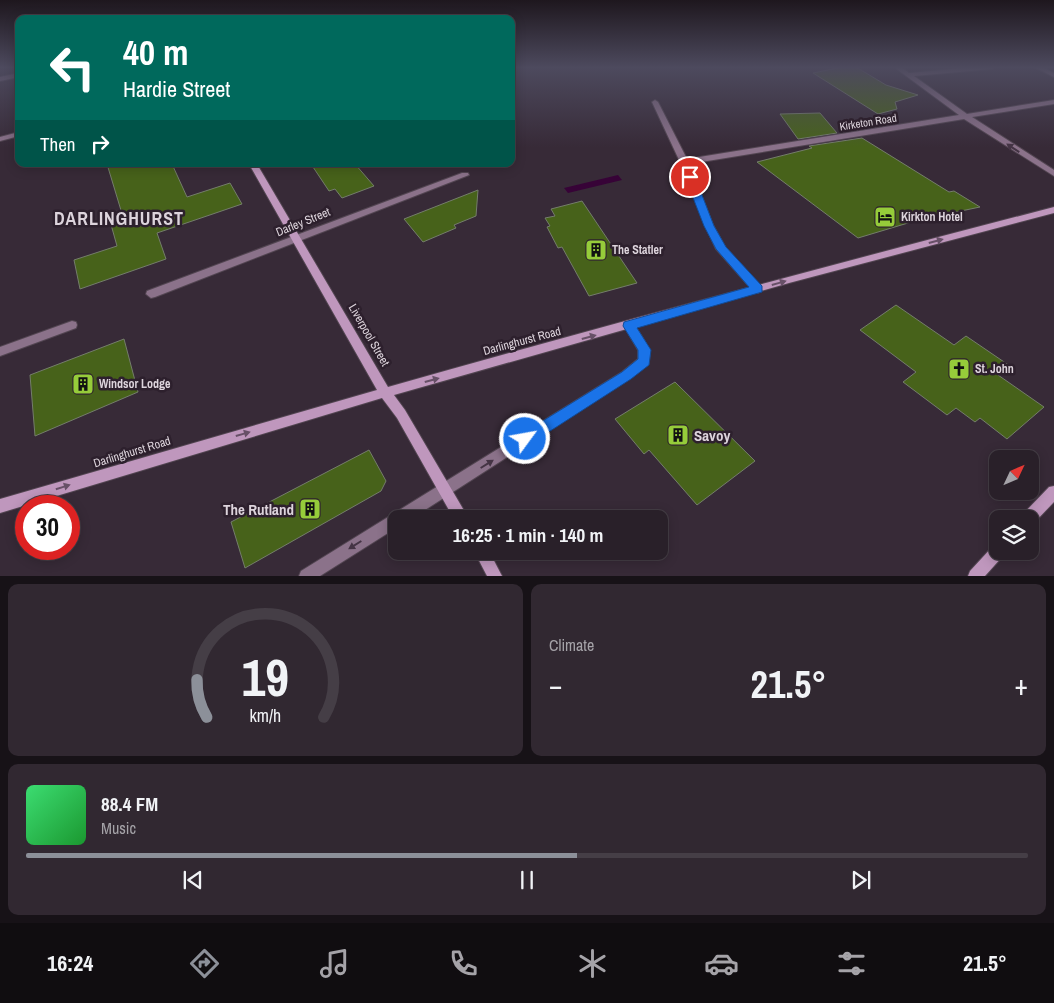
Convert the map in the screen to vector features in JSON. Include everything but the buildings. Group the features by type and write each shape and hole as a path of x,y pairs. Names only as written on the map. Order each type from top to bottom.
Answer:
{"street":[{"path":"934,94 966,118 1054,174"},
{"path":"655,102 684,162 709,226 721,249 758,289"},
{"name":"Kirketon Road","path":"684,162 966,118 1054,102"},
{"path":"0,139 15,135"},
{"name":"Liverpool Street","path":"255,167 385,393 401,414 457,510"},
{"name":"Darley Street","path":"151,294 465,175"},
{"name":"Darlinghurst Road","path":"0,506 385,393 758,289 1054,210"},
{"path":"0,352 72,325"},
{"path":"411,510 626,375 644,361 644,350 629,326"},
{"path":"1037,510 1052,496"},
{"path":"306,576 388,525"},
{"path":"486,560 495,576"},
{"path":"975,576 990,560"}],"shaded area":[{"path":"618,175 622,180 568,193 564,188"}],"place":[{"name":"Kirkton Hotel","path":"885,217"},
{"name":"The Statler","path":"596,250"},
{"name":"St. John","path":"959,369"},
{"name":"Windsor Lodge","path":"83,384"},
{"name":"Savoy","path":"678,435"},
{"name":"The Rutland","path":"310,509"}],"district":[{"name":"DARLINGHURST","path":"119,218"}],"route":[{"path":"525,439 626,375 644,361 644,350 629,326 758,289 721,249 709,226 690,177"}]}
